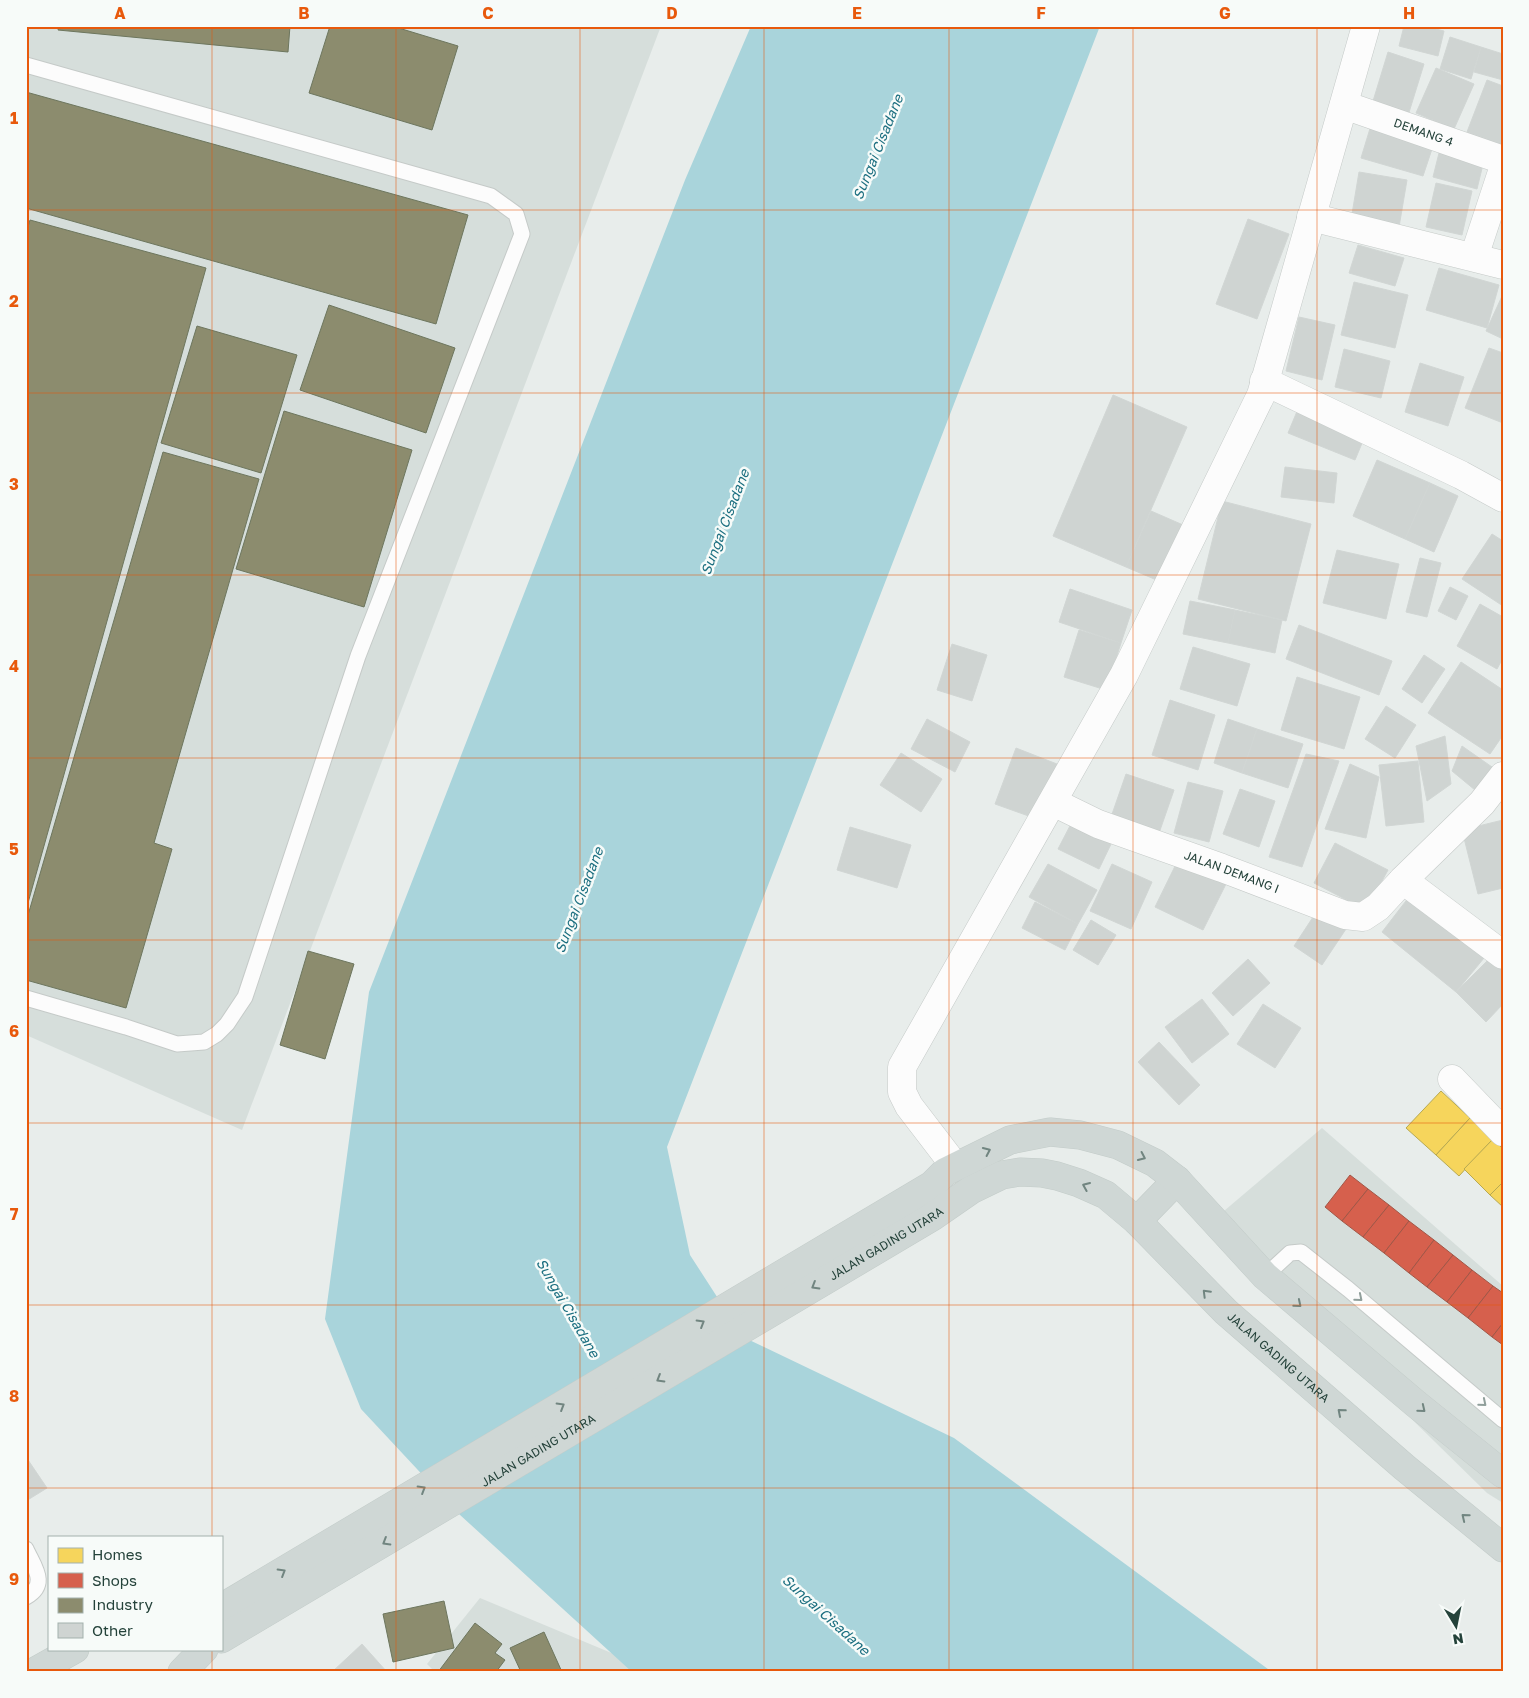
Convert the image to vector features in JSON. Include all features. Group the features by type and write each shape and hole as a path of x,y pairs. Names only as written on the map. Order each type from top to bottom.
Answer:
{"main road":[{"path":"231,1602 932,1185 945,1172 955,1166 1010,1140 1050,1132 1080,1135 1118,1145 1155,1163 1177,1180 1265,1276 1416,1404 1503,1474"},
{"name":"JALAN GADING UTARA","path":"222,1638 932,1217 971,1190 1002,1175 1020,1172 1042,1172 1079,1183 1106,1194 1137,1221 1226,1312 1404,1466 1503,1548"},
{"path":"1137,1221 1177,1180"},
{"path":"34,1672 73,1650"},
{"path":"182,1672 203,1650"}],"street":[{"path":"955,1166 909,1106 902,1092 902,1067 1124,675 1260,395 1366,26"},
{"name":"DEMANG 4","path":"1344,105 1503,160"},
{"path":"1474,257 1503,169"},
{"path":"1311,217 1503,265"},
{"path":"1264,381 1462,475 1503,498"},
{"name":"JALAN DEMANG I","path":"1053,802 1098,824 1222,868 1345,915 1363,917 1378,907 1482,803 1503,776"},
{"path":"1403,880 1503,955"},
{"path":"1452,1079 1503,1132"}],"lane":[{"path":"26,65 491,196 516,214 522,234 358,656 245,997 227,1024 217,1034 204,1042 177,1044 126,1026 26,998"},
{"path":"1265,1276 1290,1254 1302,1252 1503,1420"},
{"path":"26,1549 39,1578 38,1586 26,1597"}],"shaded area":[{"path":"26,26 661,26 242,1130 26,1035"},
{"path":"1322,1128 1503,1286 1503,1503 1487,1493 1211,1222"},
{"path":"480,1598 633,1662 645,1672 435,1672 427,1664"}],"water":[{"name":"Sungai Cisadane","path":"751,26 1100,26 667,1147 690,1255 743,1337 954,1438 1272,1672 632,1672 459,1514 361,1409 325,1319 369,992 685,180"}],"building: Homes":[{"path":"1441,1091 1470,1118 1436,1155 1406,1128"},
{"path":"1470,1118 1493,1139 1459,1176 1436,1155"},
{"path":"1493,1139 1503,1149 1503,1182 1490,1195 1464,1169"},
{"path":"1503,1182 1503,1207 1490,1195"}],"building: Shops":[{"path":"1350,1175 1368,1189 1342,1221 1325,1207"},
{"path":"1368,1189 1389,1205 1363,1237 1342,1221"},
{"path":"1389,1205 1409,1221 1384,1253 1363,1237"},
{"path":"1409,1221 1434,1240 1409,1273 1384,1253"},
{"path":"1434,1240 1453,1255 1427,1287 1409,1273"},
{"path":"1453,1255 1472,1270 1447,1302 1427,1287"},
{"path":"1472,1270 1493,1286 1468,1318 1447,1302"},
{"path":"1493,1286 1503,1293 1503,1323 1492,1337 1468,1318"},
{"path":"1503,1323 1503,1345 1492,1337"}],"building: Industry":[{"path":"59,26 290,26 288,52 58,30"},
{"path":"330,26 392,26 458,46 432,130 309,93"},
{"path":"26,92 468,215 436,324 26,208"},
{"path":"30,220 206,268 26,910 26,234"},
{"path":"329,305 455,348 426,433 300,390"},
{"path":"197,326 297,355 261,473 161,443"},
{"path":"284,411 412,450 364,607 236,569"},
{"path":"163,452 259,479 154,843 172,849 126,1008 26,980 26,922"},
{"path":"308,951 354,964 325,1059 280,1045"},
{"path":"444,1601 454,1648 393,1662 383,1614"},
{"path":"475,1623 502,1644 495,1653 505,1660 496,1672 438,1672"},
{"path":"544,1632 562,1672 521,1672 510,1648"}],"building: Other":[{"path":"1404,26 1424,26 1444,31 1438,56 1399,46"},
{"path":"1450,37 1481,47 1471,79 1440,69"},
{"path":"1481,47 1503,54 1503,80 1474,72"},
{"path":"1388,52 1424,64 1406,122 1370,111"},
{"path":"1436,68 1474,84 1454,129 1416,113"},
{"path":"1487,80 1503,86 1503,145 1467,132"},
{"path":"1372,122 1435,140 1423,176 1361,158"},
{"path":"1441,145 1485,156 1477,189 1433,177"},
{"path":"1359,172 1407,180 1399,227 1351,220"},
{"path":"1436,183 1472,191 1462,235 1426,227"},
{"path":"1248,219 1289,234 1257,319 1216,304"},
{"path":"1358,245 1404,258 1395,286 1349,273"},
{"path":"1439,268 1499,285 1487,328 1426,310"},
{"path":"1354,282 1408,295 1395,348 1341,335"},
{"path":"1503,294 1503,339 1486,331"},
{"path":"1299,317 1335,325 1322,380 1286,371"},
{"path":"1489,348 1503,353 1503,423 1465,408"},
{"path":"1344,349 1390,361 1381,398 1335,387"},
{"path":"1420,363 1464,377 1448,426 1405,412"},
{"path":"1113,395 1187,427 1126,567 1053,536"},
{"path":"1298,409 1365,436 1355,460 1288,433"},
{"path":"1377,460 1430,483 1405,539 1353,516"},
{"path":"1285,467 1337,473 1334,503 1281,497"},
{"path":"1430,483 1458,496 1434,552 1405,539"},
{"path":"1222,501 1311,524 1286,621 1198,599"},
{"path":"1151,511 1190,528 1166,584 1126,567"},
{"path":"1492,534 1503,541 1503,606 1462,579"},
{"path":"1337,550 1399,564 1386,619 1323,603"},
{"path":"1420,558 1441,563 1427,617 1406,612"},
{"path":"1450,587 1468,596 1456,620 1438,611"},
{"path":"1070,589 1132,610 1121,643 1059,622"},
{"path":"1190,601 1235,610 1228,643 1183,634"},
{"path":"1480,604 1503,617 1503,658 1497,669 1457,646"},
{"path":"1235,610 1282,620 1275,653 1228,643"},
{"path":"1299,625 1392,661 1379,695 1286,659"},
{"path":"1079,630 1121,643 1106,690 1064,677"},
{"path":"952,644 987,655 972,701 937,690"},
{"path":"1193,647 1250,664 1237,706 1180,689"},
{"path":"1424,655 1445,669 1422,703 1402,689"},
{"path":"1461,662 1503,690 1503,735 1490,754 1428,713"},
{"path":"1297,677 1360,697 1344,749 1281,730"},
{"path":"1170,700 1215,715 1198,770 1152,755"},
{"path":"1386,706 1416,725 1395,758 1365,739"},
{"path":"927,719 970,742 955,772 911,749"},
{"path":"1228,719 1257,729 1242,773 1214,763"},
{"path":"1257,729 1303,744 1288,788 1242,773"},
{"path":"1445,736 1451,784 1427,801 1416,746"},
{"path":"1462,746 1492,767 1475,790 1452,771"},
{"path":"1016,748 1057,764 1037,819 995,804"},
{"path":"901,753 942,779 921,812 880,785"},
{"path":"1306,754 1339,761 1302,867 1269,857"},
{"path":"1418,761 1424,822 1386,826 1379,765"},
{"path":"1350,764 1379,777 1366,838 1325,829"},
{"path":"1126,774 1174,790 1158,836 1110,820"},
{"path":"1188,782 1223,791 1209,842 1174,833"},
{"path":"1240,789 1275,801 1259,847 1223,834"},
{"path":"1503,820 1503,888 1478,894 1462,830"},
{"path":"1072,822 1112,842 1099,869 1058,849"},
{"path":"850,827 911,845 897,888 837,870"},
{"path":"1335,843 1388,870 1366,910 1314,883"},
{"path":"1179,858 1227,882 1203,930 1155,907"},
{"path":"1048,864 1097,890 1078,924 1029,897"},
{"path":"1112,864 1152,882 1131,929 1090,911"},
{"path":"1409,897 1484,958 1456,992 1382,932"},
{"path":"1035,902 1078,924 1065,950 1022,928"},
{"path":"1317,911 1346,929 1322,965 1294,946"},
{"path":"1091,920 1116,935 1098,965 1073,950"},
{"path":"1493,955 1503,964 1503,1004 1486,1022 1456,992"},
{"path":"1248,959 1270,983 1233,1016 1212,993"},
{"path":"1202,999 1229,1034 1192,1063 1165,1027"},
{"path":"1263,1004 1301,1028 1275,1068 1237,1044"},
{"path":"1159,1042 1200,1085 1179,1105 1138,1062"},
{"path":"26,1457 47,1488 26,1501"},
{"path":"362,1644 387,1672 332,1672"}]}
